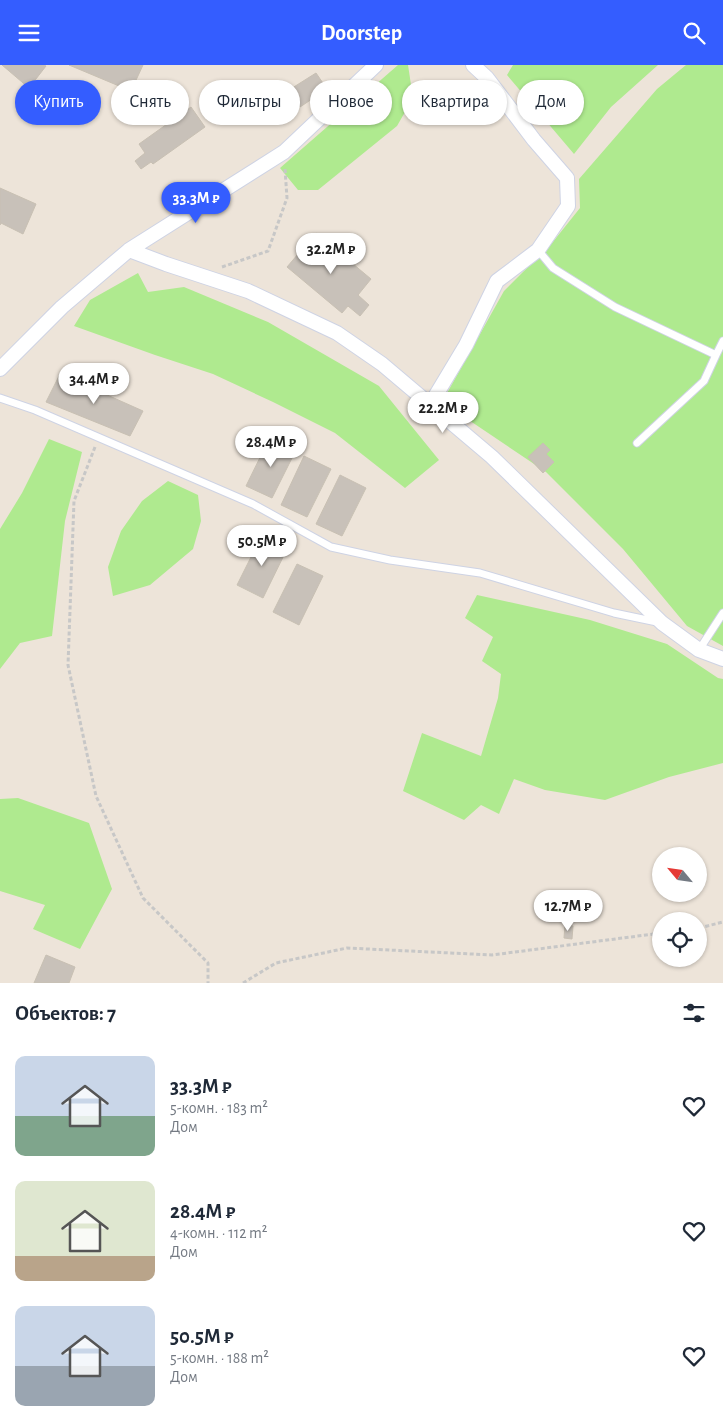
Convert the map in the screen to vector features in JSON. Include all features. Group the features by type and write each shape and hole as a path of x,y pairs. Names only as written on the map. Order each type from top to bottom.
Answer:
{"street":[{"path":"0,369 62,307 129,250 284,152 376,65"},
{"path":"430,405 466,345 497,281 538,250 568,206 567,178 534,140 487,78 473,65"},
{"path":"129,250 248,291 337,333 382,364 492,457 662,623 699,650 723,659"}],"lane":[{"path":"538,250 553,268 615,307 716,355"},
{"path":"637,443 704,381 723,341"},
{"path":"0,398 35,410 253,504 331,547 390,560 480,573 614,613 662,623"},
{"path":"699,650 723,613"}],"path":[{"path":"213,267 222,267 268,251 286,198 284,152"},
{"path":"99,437 74,501 68,665 96,796 143,898 208,963 208,983"},
{"path":"707,926 723,922"},
{"path":"243,983 276,963 346,948 492,955 652,934"}],"green space":[{"path":"398,65 408,65 410,80 402,80 402,117 397,126 318,190 298,190 280,168 329,125 392,125 392,80 381,80"},
{"path":"513,65 658,65 611,107 574,154 549,125 584,125 584,80 517,80 517,87 507,75"},
{"path":"686,65 723,65 723,646 687,626 623,549 546,472 442,402 504,291 552,243 580,208 579,179 657,89"},
{"path":"138,273 148,292 184,287 268,322 379,386 439,460 405,488 335,433 273,402 213,374 74,326 90,300"},
{"path":"49,439 82,452 65,521 52,636 20,643 0,669 0,529 22,493"},
{"path":"168,481 198,495 201,521 193,549 150,585 113,596 108,567 121,531 142,501"},
{"path":"477,595 590,620 667,644 718,678 723,679 723,763 669,777 605,800 545,790 514,779 499,814 481,805 464,820 403,791 422,733 481,756 498,698 501,674 482,661 493,637 465,618"},
{"path":"18,798 89,823 112,889 80,949 33,929 45,905 0,891 0,799"}],"building":[{"path":"2,65 46,66 35,80 20,80"},
{"path":"69,65 143,65 136,80 111,80 111,83"},
{"path":"316,73 321,80 310,80 310,100 300,107 300,83"},
{"path":"191,107 199,118 199,125 205,127 153,164 151,162 141,169 135,161 145,153 139,144 166,125 189,125 189,108"},
{"path":"0,188 36,204 23,234 1,223 0,225"},
{"path":"316,233 371,279 358,295 369,305 360,316 348,306 342,313 287,267"},
{"path":"60,374 143,411 130,436 46,402"},
{"path":"270,437 296,450 272,498 246,486"},
{"path":"543,443 550,450 546,454 554,462 543,473 528,457"},
{"path":"304,456 331,469 307,517 281,505"},
{"path":"340,475 366,488 342,536 316,524"},
{"path":"261,537 287,549 263,598 237,585"},
{"path":"297,564 323,576 299,625 273,612"},
{"path":"565,925 573,926 572,939 564,938"},
{"path":"46,955 75,967 69,983 34,983"}]}
